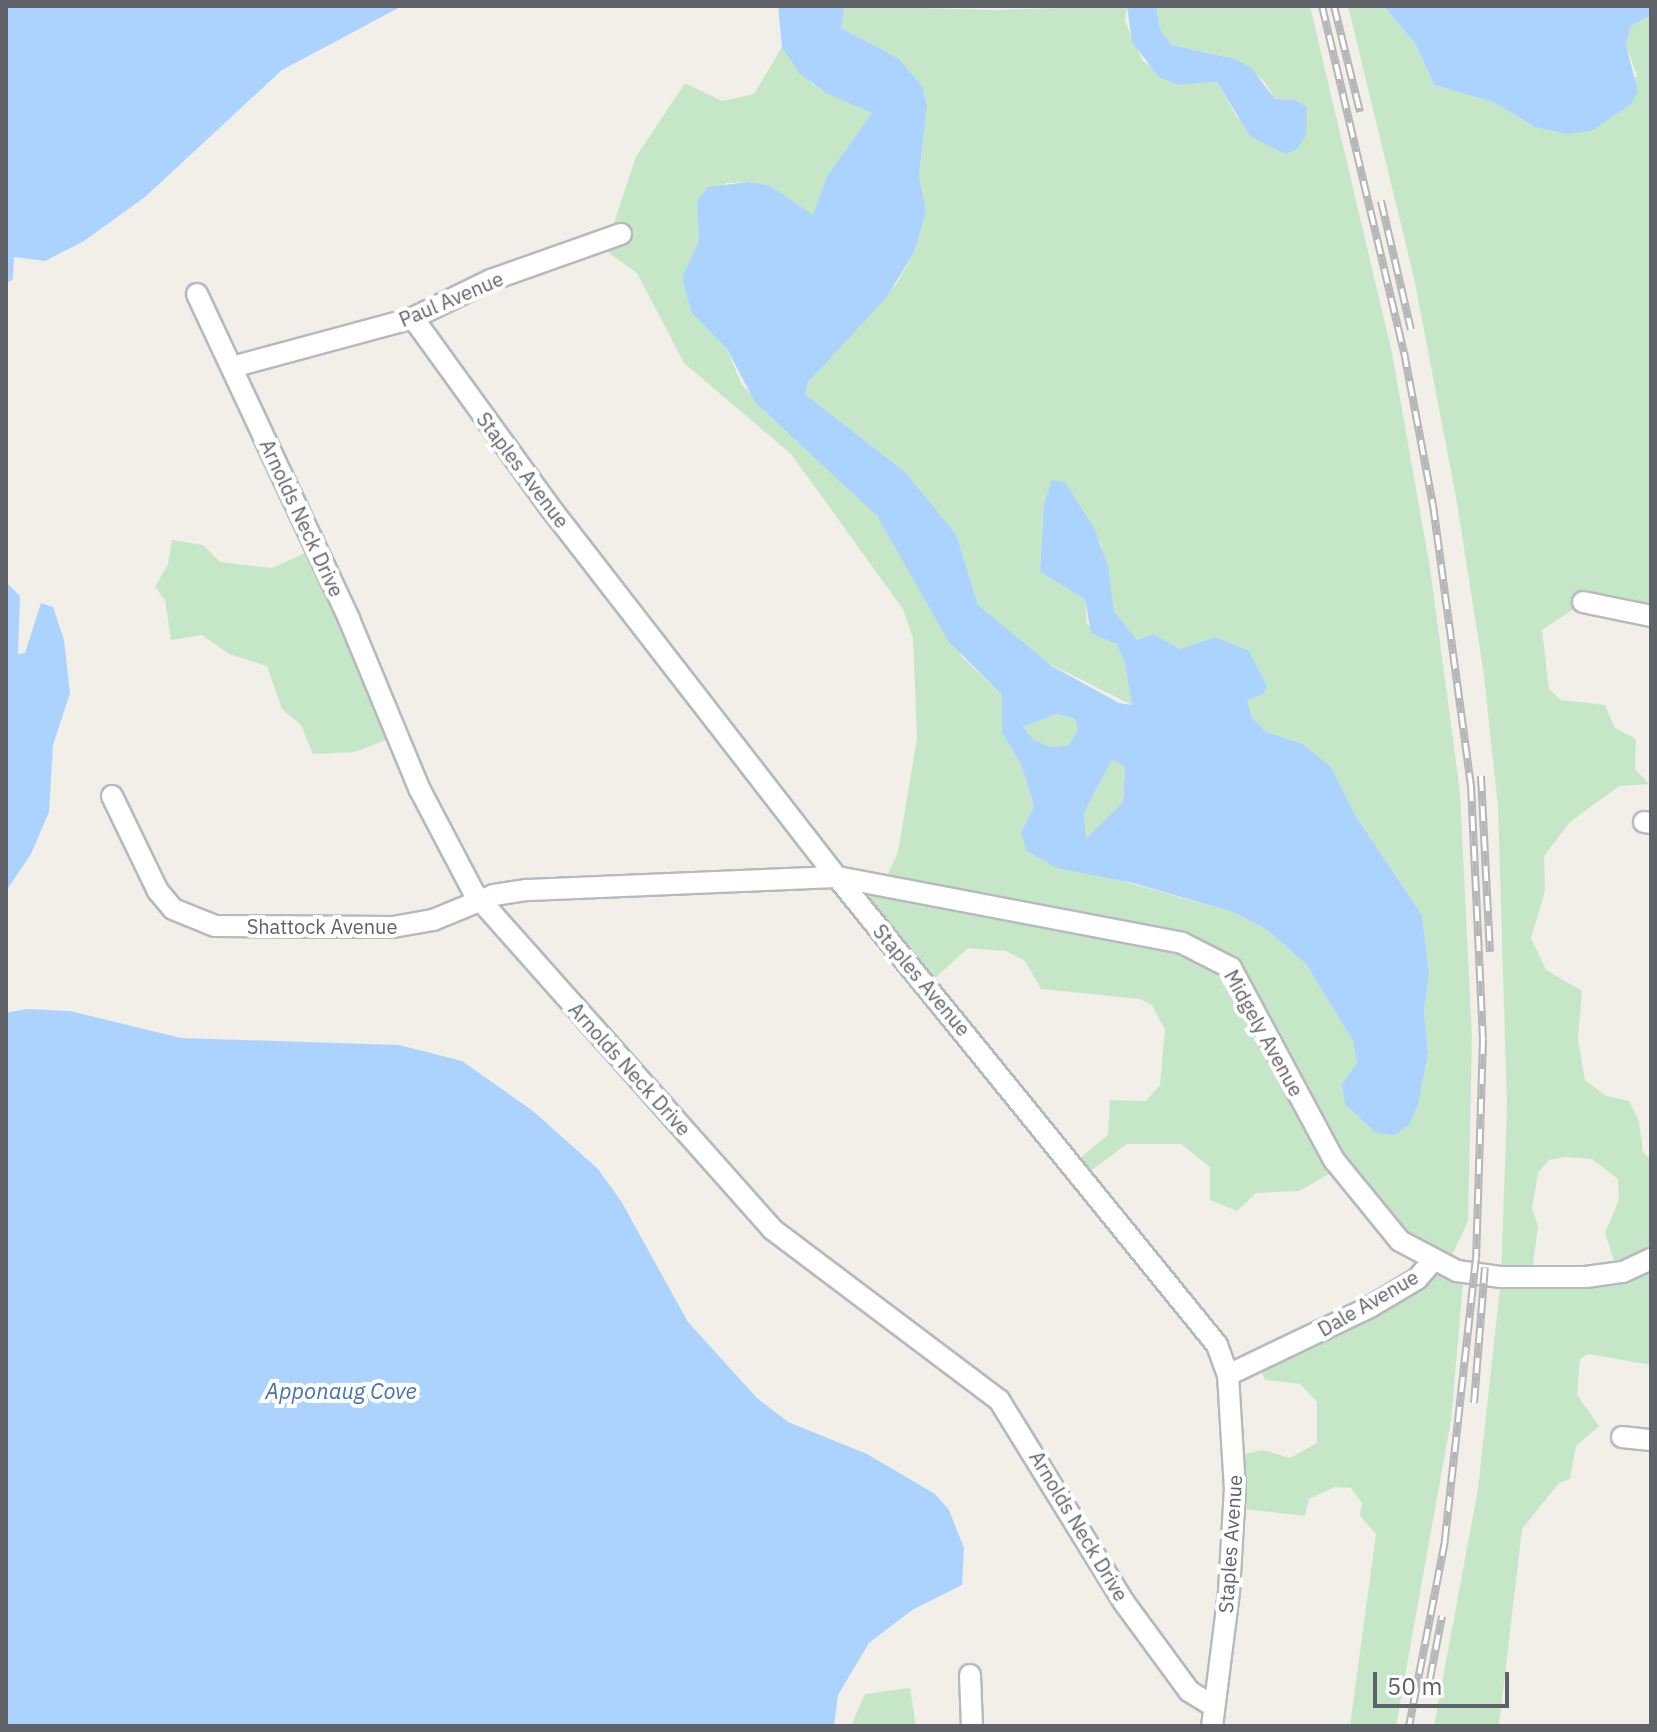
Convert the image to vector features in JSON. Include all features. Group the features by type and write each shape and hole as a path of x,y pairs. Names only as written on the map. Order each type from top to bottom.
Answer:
{"street":[{"name":"Paul Avenue","path":"232,367 413,318 491,280 621,234"},
{"name":"Arnolds Neck Drive","path":"197,294 349,619 420,790 459,871 481,902 772,1229 999,1400 1123,1601 1189,1691 1213,1716"},
{"name":"Staples Avenue","path":"413,318 552,510 837,877 1146,1252 1217,1345 1228,1375 1235,1516 1213,1716"},
{"path":"1583,602 1651,616"},
{"name":"Shattock Avenue","path":"112,796 158,891 173,909 199,923 393,927 433,920 481,902 550,888 837,877"},
{"name":"Midgely Avenue","path":"837,877 1128,930 1220,959 1238,979 1350,1185 1400,1241 1432,1262"},
{"name":"Dale Avenue","path":"1228,1375 1370,1307 1417,1279 1432,1262 1500,1277 1565,1278 1623,1272 1651,1259"},
{"path":"1622,1437 1651,1440"},
{"path":"970,1675 972,1726"}],"green space":[{"path":"845,6 995,10 1127,6 1125,21 1143,61 1178,85 1217,82 1238,119 1295,100 1275,99 1264,81 1235,59 1172,45 1160,29 1156,6 1310,6 1392,353 1430,568 1460,792 1472,1038 1468,1221 1447,1266 1464,1273 1451,1420 1396,1726 1350,1726 1376,1534 1360,1516 1362,1503 1351,1488 1335,1487 1309,1499 1305,1516 1234,1508 1232,1457 1262,1450 1290,1458 1317,1443 1317,1402 1300,1384 1265,1380 1257,1362 1429,1262 1336,1170 1299,1191 1256,1193 1237,1211 1210,1200 1210,1167 1181,1144 1127,1144 1082,1177 1074,1163 1108,1135 1110,1100 1146,1101 1160,1085 1165,1030 1152,1005 1140,999 1041,989 1025,961 1006,951 968,948 925,987 842,882 885,880 898,852 917,738 913,638 903,609 791,454 684,363 637,273 605,250 636,157 685,83 722,101 754,94 782,47 812,84 872,113 827,176 813,216 769,185 748,182 727,183 697,201 699,241 682,277 691,312 727,349 742,385 877,516 962,657 1002,695 1002,733 1021,764 1034,806 1021,832 1112,878 1233,912 1266,929 1306,964 1353,1041 1357,1063 1342,1084 1428,1052 1424,1011 1429,974 1422,915 1355,815 1331,767 1303,744 1266,732 1251,716 1215,637 1180,649 1153,634 1137,640 1114,611 1101,543 1044,504 1040,572 1085,599 1087,624 1116,644 1124,660 1132,705 1032,655 978,605 956,534 905,472 805,394 808,382 897,283 915,251 926,211 919,176 927,106 923,87 898,58 841,28"},
{"path":"1348,6 1384,6 1416,45 1434,85 1493,102 1535,127 1637,76 1626,45 1631,26 1651,15 1651,619 1581,604 1542,630 1549,689 1561,700 1605,705 1615,728 1636,739 1635,769 1649,784 1619,786 1570,822 1544,856 1545,891 1531,938 1546,970 1582,991 1578,1039 1585,1080 1606,1096 1629,1101 1639,1121 1643,1152 1651,1160 1651,1365 1589,1354 1580,1359 1577,1395 1599,1426 1576,1446 1570,1479 1559,1483 1522,1529 1499,1726 1434,1726 1478,1489 1501,1279 1507,1106 1498,807 1484,675 1456,497 1414,278","holes":["1565,1157 1592,1159 1618,1179 1619,1200 1605,1233 1618,1273 1531,1279 1538,1226 1532,1209 1538,1173 1549,1160"]},
{"path":"172,540 203,545 220,562 272,568 314,549 394,737 355,752 313,754 301,725 282,709 267,666 229,654 202,635 171,640 165,600 155,587 168,564"},
{"path":"1058,714 1075,719 1078,730 1069,745 1050,747 1034,740 1023,727"},
{"path":"1112,758 1125,766 1123,802 1086,840 1084,813"},
{"path":"910,1688 916,1726 851,1726 865,1694"}],"water":[{"path":"6,6 402,6 282,70 145,197 84,241 45,261 14,257 13,279 6,284"},
{"path":"778,6 845,6 841,28 898,58 923,87 927,106 919,176 926,211 915,251 886,298 808,382 805,394 905,472 956,534 978,605 1052,666 1119,703 1132,705 1124,660 1116,644 1091,633 1085,599 1040,572 1044,504 1052,480 1065,482 1094,528 1108,566 1114,611 1137,640 1153,634 1180,649 1215,637 1249,651 1267,686 1263,694 1247,700 1251,716 1266,732 1303,744 1331,767 1355,815 1422,915 1429,974 1424,1011 1428,1052 1418,1105 1409,1125 1395,1135 1376,1133 1345,1104 1342,1084 1357,1063 1353,1041 1306,964 1266,929 1233,912 1133,883 1057,868 1027,851 1021,832 1034,806 1021,764 1002,733 1002,695 949,642 877,516 755,402 727,349 691,312 682,277 699,241 697,201 708,187 748,182 769,185 813,215 827,176 872,113 826,93 799,73 782,47","holes":["1057,714 1075,719 1078,730 1069,745 1050,747 1034,740 1023,727","1112,759 1125,767 1123,802 1086,839 1084,813"]},
{"path":"1127,6 1156,6 1160,29 1172,45 1235,59 1251,68 1275,99 1295,100 1307,107 1306,135 1297,149 1285,154 1250,136 1217,82 1178,85 1159,77 1132,42"},
{"path":"1384,6 1651,6 1651,15 1631,26 1626,45 1638,92 1631,104 1591,131 1567,134 1535,127 1493,102 1434,85 1416,45"},
{"path":"6,582 20,596 18,654 25,653 41,603 53,607 64,640 70,693 53,745 49,812 31,854 6,891"},
{"name":"Apponaug Cove","path":"27,1009 70,1011 181,1038 399,1045 462,1061 533,1111 598,1169 621,1201 688,1322 757,1398 788,1422 867,1454 935,1494 949,1510 964,1548 962,1585 912,1610 869,1643 838,1695 834,1726 6,1726 6,1013"}],"railway":[{"path":"1322,6 1404,352 1433,505 1471,786 1483,1039 1476,1258 1445,1541 1409,1726"},
{"path":"1334,6 1360,112"},
{"path":"1381,201 1411,330"},
{"path":"1481,776 1490,952"},
{"path":"1474,1403 1485,1267"},
{"path":"1430,1679 1442,1616"}]}
